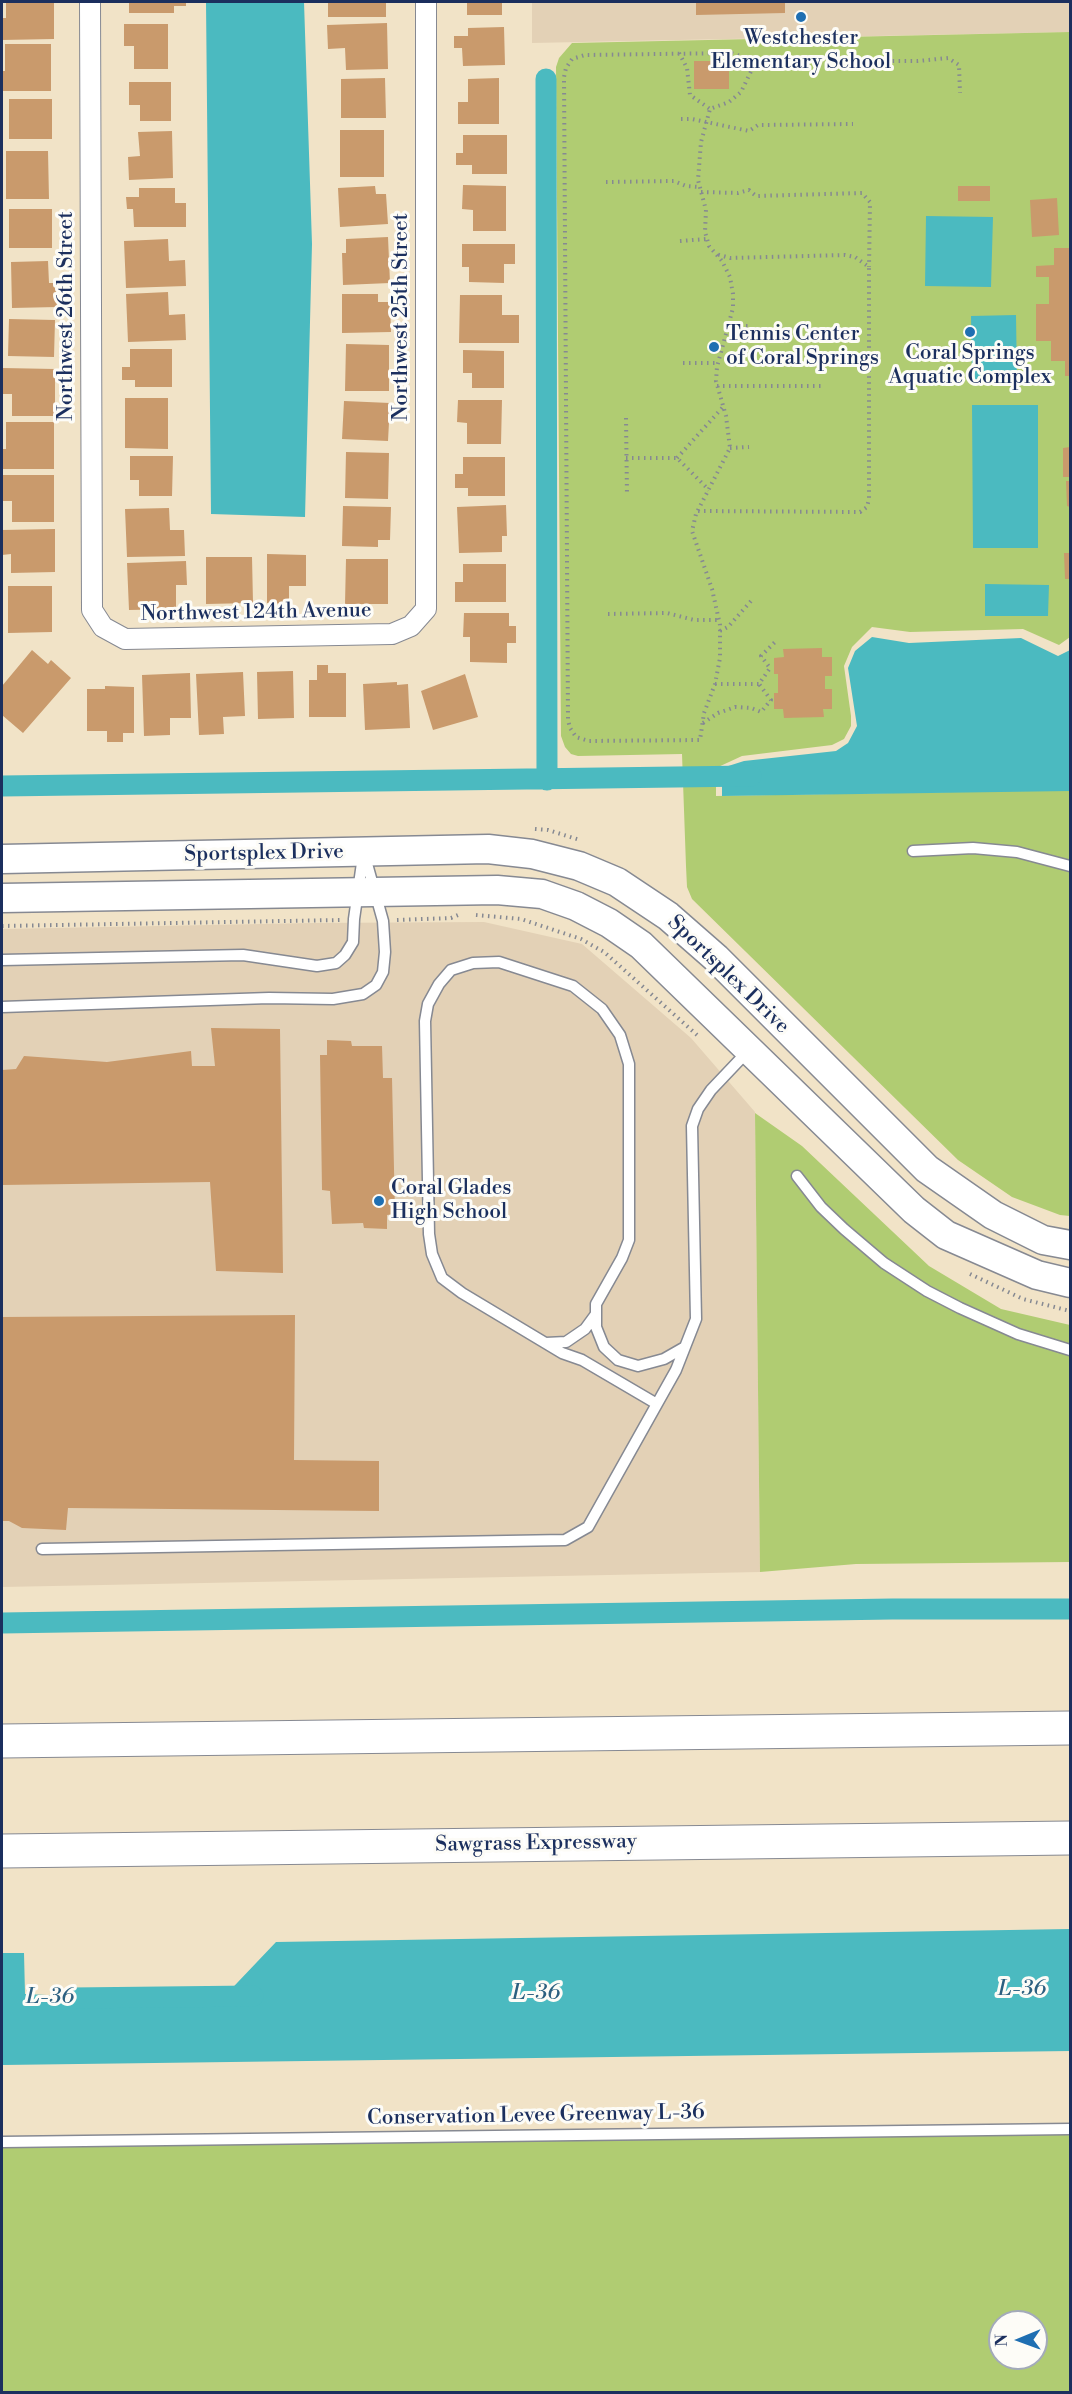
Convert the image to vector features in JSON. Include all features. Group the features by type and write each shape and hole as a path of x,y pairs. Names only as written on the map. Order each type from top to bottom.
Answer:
{"highway":[{"path":"2,1741 1071,1728"},
{"name":"Sawgrass Expressway","path":"2,1851 1071,1838"}],"street":[{"name":"Northwest 26th Street","path":"90,2 92,610 103,627"},
{"name":"Northwest 25th Street","path":"411,626 426,609 426,2"},
{"name":"Northwest 124th Avenue","path":"103,627 125,639 392,634 411,626"},
{"name":"Sportsplex Drive","path":"2,860 488,849 532,854 579,866 617,882 668,916 716,958 927,1169 993,1215 1043,1240 1071,1245"},
{"name":"Sportsplex Drive","path":"2,898 497,890 542,894 576,906 609,923 641,945 915,1210 946,1235 1037,1275 1071,1283"}],"lane":[{"path":"913,851 973,848 1006,851 1071,866"},
{"path":"2,1008 236,999 333,999 363,994 376,985 383,972 383,921 366,891 363,852"},
{"path":"2,960 243,955 317,966 336,963 345,955 353,942 354,919 366,891 363,852"},
{"path":"657,1404 582,1360 562,1353 442,1278 432,1254 425,1022 428,1004 439,984 452,970 473,963 499,962 573,986 602,1009 620,1035 629,1064 629,1240 596,1304 596,1327 604,1347 618,1360 638,1366 664,1359 685,1347"},
{"path":"42,1550 564,1540 588,1527 676,1370 696,1319 692,1126 698,1109 711,1090 750,1049"},
{"path":"798,1176 821,1207 844,1229 884,1263 927,1291 1018,1334 1071,1350"},
{"path":"546,1343 566,1342 585,1329 596,1314"},
{"name":"Conservation Levee Greenway L-36","path":"2,2142 1071,2129"}],"path":[{"path":"679,53 687,68 690,95 710,109"},
{"path":"710,109 698,166 700,189 706,210 705,232 709,246 730,277 734,294 729,326 718,363 717,386 730,437 730,448 698,512 692,531 712,589 720,631 720,658 715,684 700,740 588,741 576,737 568,720 564,77 566,68 572,59 585,55 731,53 756,61 918,62 948,58 959,64 960,93"},
{"path":"710,109 729,102 741,92 756,61"},
{"path":"681,119 749,131 758,125 853,124"},
{"path":"606,182 674,181 700,189 738,193 749,190 756,196 862,193 870,202 869,499 867,507 860,512 698,512"},
{"path":"680,241 707,239"},
{"path":"716,254 730,258 845,255 855,257 869,267"},
{"path":"729,326 748,326"},
{"path":"683,363 718,363"},
{"path":"717,386 821,386"},
{"path":"677,458 723,407"},
{"path":"626,418 627,496"},
{"path":"730,448 749,447"},
{"path":"626,458 677,458 709,490"},
{"path":"720,631 728,627 751,601"},
{"path":"608,614 667,613 694,620 718,620"},
{"path":"759,684 770,668 761,656 776,640"},
{"path":"715,684 759,684"},
{"path":"703,723 718,713 735,707 751,708 761,712 771,700 759,684"},
{"path":"469,912 481,917 521,919 581,939 604,952 699,1037"},
{"path":"383,921 451,918 460,914"},
{"path":"2,926 354,919"},
{"path":"961,1269 1023,1299 1071,1311"}],"shaded area":[{"name":"Westchester Elementary School","path":"532,2 1070,2 1070,32 532,43"},
{"name":"Coral Glades High School","path":"484,922 582,944 691,1038 755,1112 760,1572 2,1587 2,929"}],"green space":[{"name":"Tennis Center of Coral Springs","path":"1070,32 1070,637 1059,645 1023,629 910,632 872,627 852,647 844,666 851,726 844,739 832,745 742,756 716,768 716,796 1070,790 1070,1216 1060,1215 1012,1197 958,1160 692,899 687,887 682,754 578,756 571,754 565,747 561,736 556,67 559,58 572,43"},
{"path":"755,1113 802,1146 929,1266 1001,1309 1070,1325 1070,1562 856,1564 760,1572"},
{"path":"1070,2129 1070,2392 2,2392 2,2142"}],"water":[{"path":"206,2 304,2 312,244 305,517 211,514"},
{"path":"926,216 993,217 991,287 925,286"},
{"path":"1016,315 1017,381 972,382 971,316"},
{"path":"972,405 1038,405 1038,548 973,548"},
{"path":"985,584 1049,585 1048,616 985,616"},
{"path":"872,637 909,643 1021,638 1058,656 1070,650 1070,791 722,796 722,768 744,761 836,751 848,743 857,726 848,668 855,651"},
{"path":"1070,1929 1070,2051 2,2065 2,1953 24,1953 25,1994 218,2003 276,1942"}],"building":[{"path":"6,2 54,2 54,39 2,40 2,18 6,18"},
{"path":"129,2 186,2 186,6 174,6 174,13 129,13"},
{"path":"328,2 386,2 386,17 328,17"},
{"path":"467,2 502,2 502,15 467,15"},
{"path":"696,2 785,2 785,13 696,15"},
{"path":"387,23 388,69 346,70 345,48 328,49 327,25"},
{"path":"124,24 168,24 168,69 134,69 134,46 124,46"},
{"path":"504,27 505,65 463,66 462,48 454,48 454,36 468,36 468,28"},
{"path":"5,44 51,44 51,91 2,91"},
{"path":"694,61 729,61 729,89 694,89"},
{"path":"385,78 386,118 341,118 341,79"},
{"path":"499,78 499,124 458,124 458,102 468,102 468,79"},
{"path":"129,82 171,82 171,121 140,121 140,105 129,105"},
{"path":"9,99 52,99 52,139 9,139"},
{"path":"340,130 384,130 384,177 340,177"},
{"path":"172,131 173,178 129,180 128,157 140,156 138,132"},
{"path":"463,135 507,135 507,174 472,174 472,165 456,165 456,153 463,153"},
{"path":"6,151 48,151 49,199 6,199"},
{"path":"463,185 506,186 506,231 473,231 473,210 462,209"},
{"path":"375,186 376,194 386,194 388,224 340,227 338,188"},
{"path":"958,186 990,186 990,201 958,201"},
{"path":"139,188 175,188 175,203 186,203 186,227 134,227 133,209 127,209 126,197 139,197"},
{"path":"1057,198 1059,235 1032,237 1030,200"},
{"path":"9,209 52,209 52,248 9,248"},
{"path":"388,237 390,283 343,285 342,253 346,253 346,239"},
{"path":"168,239 169,261 185,260 186,286 126,288 124,241"},
{"path":"462,244 515,244 515,264 504,264 504,283 469,282 469,267 462,267"},
{"path":"1054,248 1070,248 1070,376 1065,376 1065,361 1051,361 1051,341 1036,341 1036,304 1049,304 1049,277 1036,277 1036,266 1054,265"},
{"path":"48,261 49,283 56,283 57,307 12,308 11,262"},
{"path":"168,292 169,315 185,314 186,340 128,342 126,294"},
{"path":"342,294 378,294 378,302 390,302 391,332 342,333"},
{"path":"460,295 502,295 502,315 519,315 519,343 459,343"},
{"path":"9,319 55,320 54,357 8,356"},
{"path":"346,344 389,345 389,391 345,391"},
{"path":"130,349 172,349 172,387 135,387 135,380 122,380 122,367 130,367"},
{"path":"463,350 504,351 504,388 472,388 472,373 463,373"},
{"path":"2,368 55,369 55,416 12,416 12,394 2,394"},
{"path":"125,398 168,398 168,449 125,448"},
{"path":"458,400 502,400 501,444 467,444 467,423 457,422"},
{"path":"344,401 390,403 388,441 342,439"},
{"path":"6,422 54,422 54,469 2,469 2,449 6,449"},
{"path":"1070,447 1070,477 1063,477 1063,448"},
{"path":"346,452 389,453 388,499 345,498"},
{"path":"130,456 173,456 172,496 139,496 139,480 130,480"},
{"path":"463,457 505,457 505,496 468,496 468,488 455,488 455,474 463,474"},
{"path":"2,475 54,475 54,522 12,522 12,501 2,501"},
{"path":"1066,481 1070,481 1070,507 1067,506"},
{"path":"506,505 507,536 502,536 502,552 459,553 457,507"},
{"path":"343,506 391,507 390,540 378,540 378,547 342,546"},
{"path":"169,508 170,530 184,530 185,556 127,557 125,509"},
{"path":"55,529 55,572 11,573 11,554 2,555 2,530"},
{"path":"1064,553 1070,553 1070,579 1065,579"},
{"path":"267,554 306,555 306,586 289,586 289,604 267,603"},
{"path":"206,557 252,557 253,603 206,604"},
{"path":"346,559 388,559 388,604 345,604"},
{"path":"186,561 187,585 176,585 176,609 129,610 127,563"},
{"path":"463,564 506,564 506,602 455,602 455,582 463,582"},
{"path":"8,586 52,586 52,632 8,633"},
{"path":"464,613 509,613 509,626 516,626 516,643 507,643 507,663 470,662 470,637 463,637"},
{"path":"822,648 822,657 832,657 832,676 825,676 825,689 832,689 832,709 823,709 824,717 784,718 783,709 774,709 774,693 778,693 778,674 774,674 774,658 784,657 783,649"},
{"path":"32,650 48,664 51,660 71,678 23,733 2,715 2,686"},
{"path":"317,665 328,665 328,673 346,673 346,717 309,717 309,680 317,680"},
{"path":"293,671 294,718 258,719 257,672"},
{"path":"243,672 245,716 223,717 224,734 199,735 196,674"},
{"path":"190,673 191,718 170,718 170,735 144,736 142,675"},
{"path":"465,674 478,717 433,730 421,691"},
{"path":"397,682 397,685 408,684 410,728 365,730 363,684"},
{"path":"105,686 134,687 134,733 123,733 123,742 107,742 107,731 87,731 87,689 105,689"},
{"path":"211,1028 280,1029 283,1273 216,1271 210,1182 2,1185 2,1070 16,1069 24,1056 107,1062 191,1051 192,1066 215,1066"},
{"path":"327,1040 351,1041 352,1046 382,1046 383,1078 392,1078 395,1214 387,1215 387,1229 364,1228 363,1223 332,1224 330,1191 322,1190 320,1055 327,1055"},
{"path":"295,1315 294,1460 379,1461 379,1511 68,1508 66,1530 22,1528 9,1521 2,1521 2,1317"}],"waterway":[{"path":"546,79 547,780"},
{"path":"2,786 751,776"},
{"path":"2,1623 892,1609 1070,1609"},
{"name":"L-36","path":"71,1998 253,1996"}],"place":[{"name":"Westchester Elementary School","path":"801,17"},
{"name":"Coral Springs Aquatic Complex","path":"970,332"},
{"name":"Tennis Center of Coral Springs","path":"714,347"},
{"name":"Coral Glades High School","path":"379,1201"}]}
